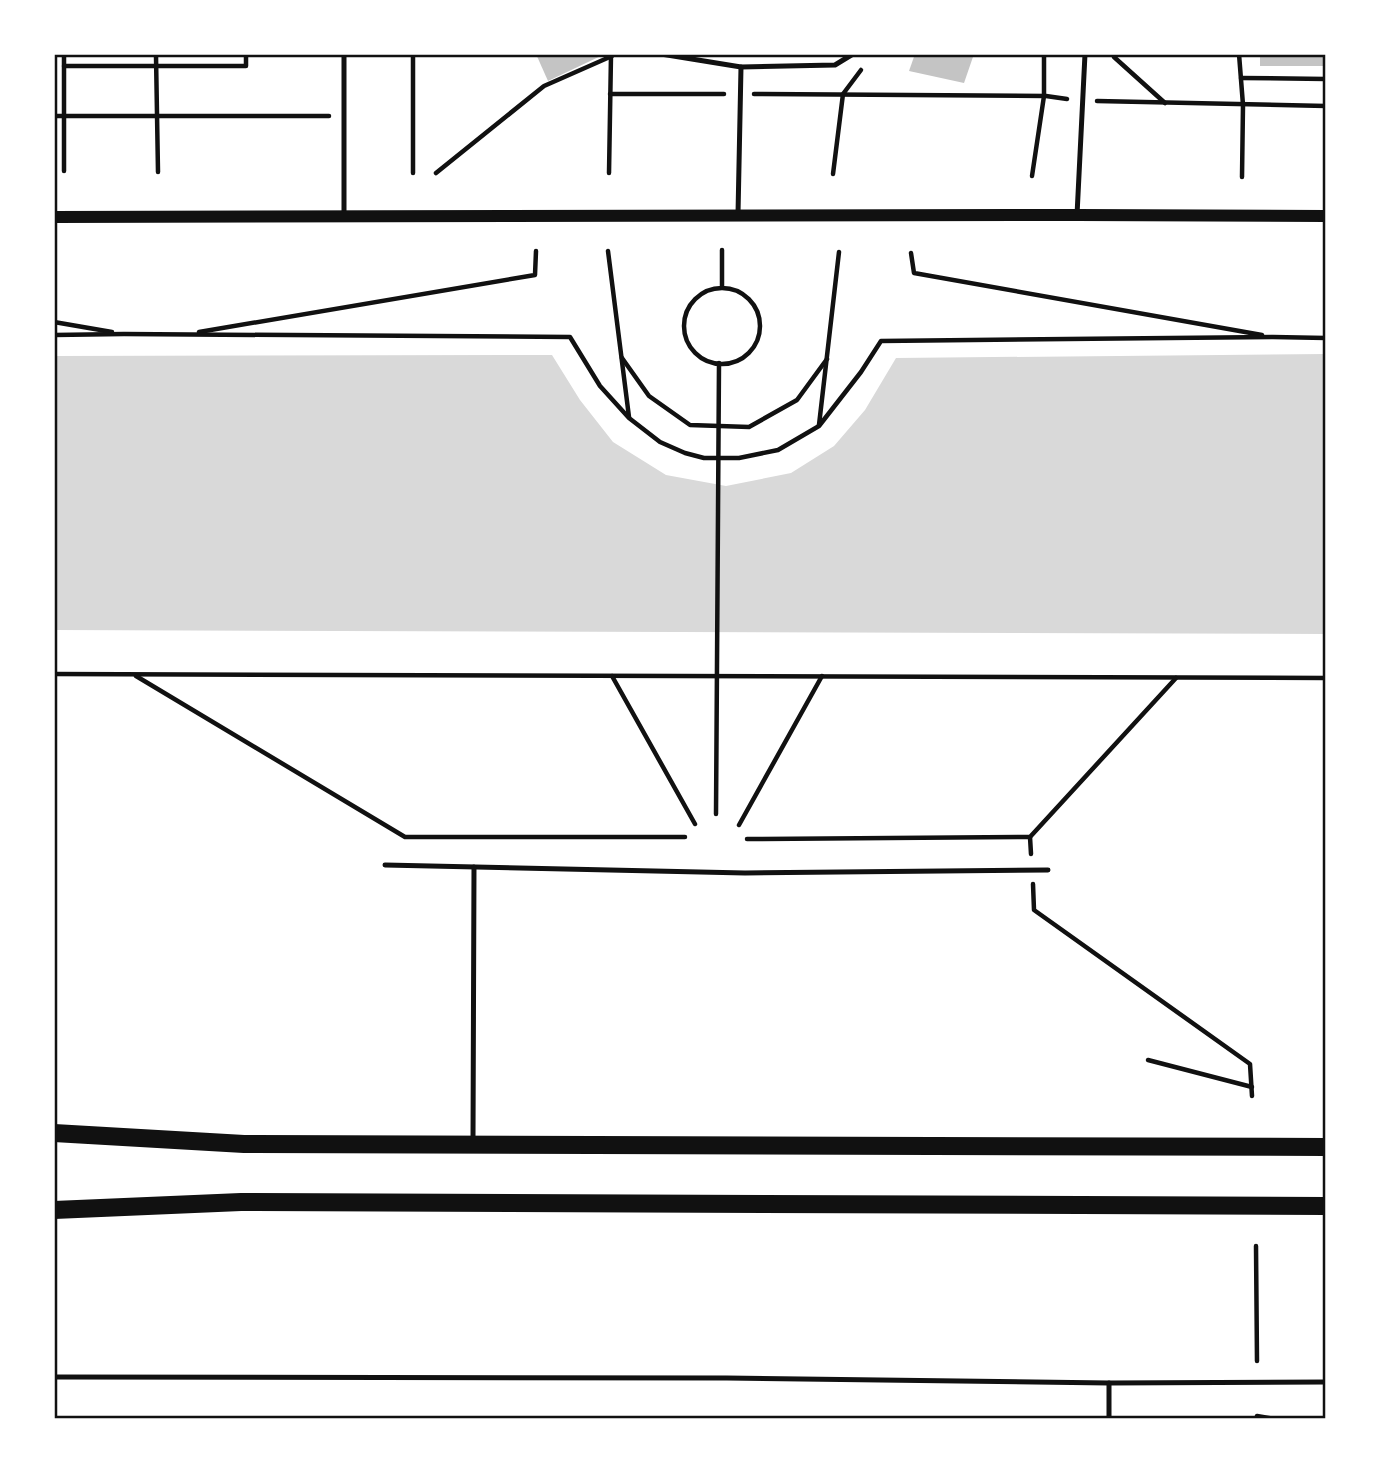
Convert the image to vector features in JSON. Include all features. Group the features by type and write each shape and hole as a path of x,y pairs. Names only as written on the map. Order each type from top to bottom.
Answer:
{"main road":[{"path":"54,1133 244,1144 1326,1147"},
{"path":"54,1210 241,1202 1326,1206"}],"street":[{"path":"54,217 1326,216"}],"lane":[{"path":"344,54 344,217"},
{"path":"661,54 741,67 835,65 853,54"},
{"path":"1077,215 1085,54"},
{"path":"738,216 741,67"},
{"path":"385,865 745,873 1048,870"},
{"path":"473,1144 474,867"},
{"path":"54,1377 713,1377 1109,1383 1326,1382"},
{"path":"1109,1383 1110,1419"}],"path":[{"path":"64,54 64,172"},
{"path":"64,66 246,66 246,54"},
{"path":"413,54 413,173"},
{"path":"1031,176 1044,96 1044,54"},
{"path":"1113,54 1165,103"},
{"path":"1239,54 1243,105 1242,177"},
{"path":"436,173 544,86 611,55 609,173"},
{"path":"156,57 158,172"},
{"path":"833,174 843,94 865,64"},
{"path":"1241,78 1326,79"},
{"path":"610,94 1044,96 1083,101 1326,106"},
{"path":"54,117 344,116"},
{"path":"722,250 722,287"},
{"path":"184,334 535,275 536,251"},
{"path":"608,251 629,418"},
{"path":"819,426 839,252"},
{"path":"911,254 914,273 1273,337"},
{"path":"722,287 733,289 753,303 760,326 757,338 743,358 719,363 696,353 688,343 684,318 697,297 708,290 722,287"},
{"path":"54,323 124,334"},
{"path":"54,335 570,337 600,386 629,418 660,442 704,458 739,458 778,450 819,426 861,372 881,341 1325,338"},
{"path":"622,358 649,396 690,425 749,427 797,400 827,359"},
{"path":"716,814 719,363"},
{"path":"54,674 1326,678"},
{"path":"136,676 405,837 685,837"},
{"path":"612,676 695,824"},
{"path":"739,825 822,676"},
{"path":"1176,678 1030,837 1034,910 1250,1064 1252,1096"},
{"path":"747,839 1030,837"},
{"path":"1148,1059 1252,1087"},
{"path":"1256,1247 1257,1362"},
{"path":"1257,1416 1274,1419"}],"shaded area":[{"path":"1326,354 1326,634 54,630 54,356 552,355 580,400 613,442 666,475 726,486 791,473 834,446 865,410 896,358"}],"building":[{"path":"161,54 238,54 238,57 161,57"},
{"path":"536,54 605,54 548,81"},
{"path":"915,54 974,54 964,83 909,71"},
{"path":"1260,54 1326,54 1326,66 1260,66"}]}
